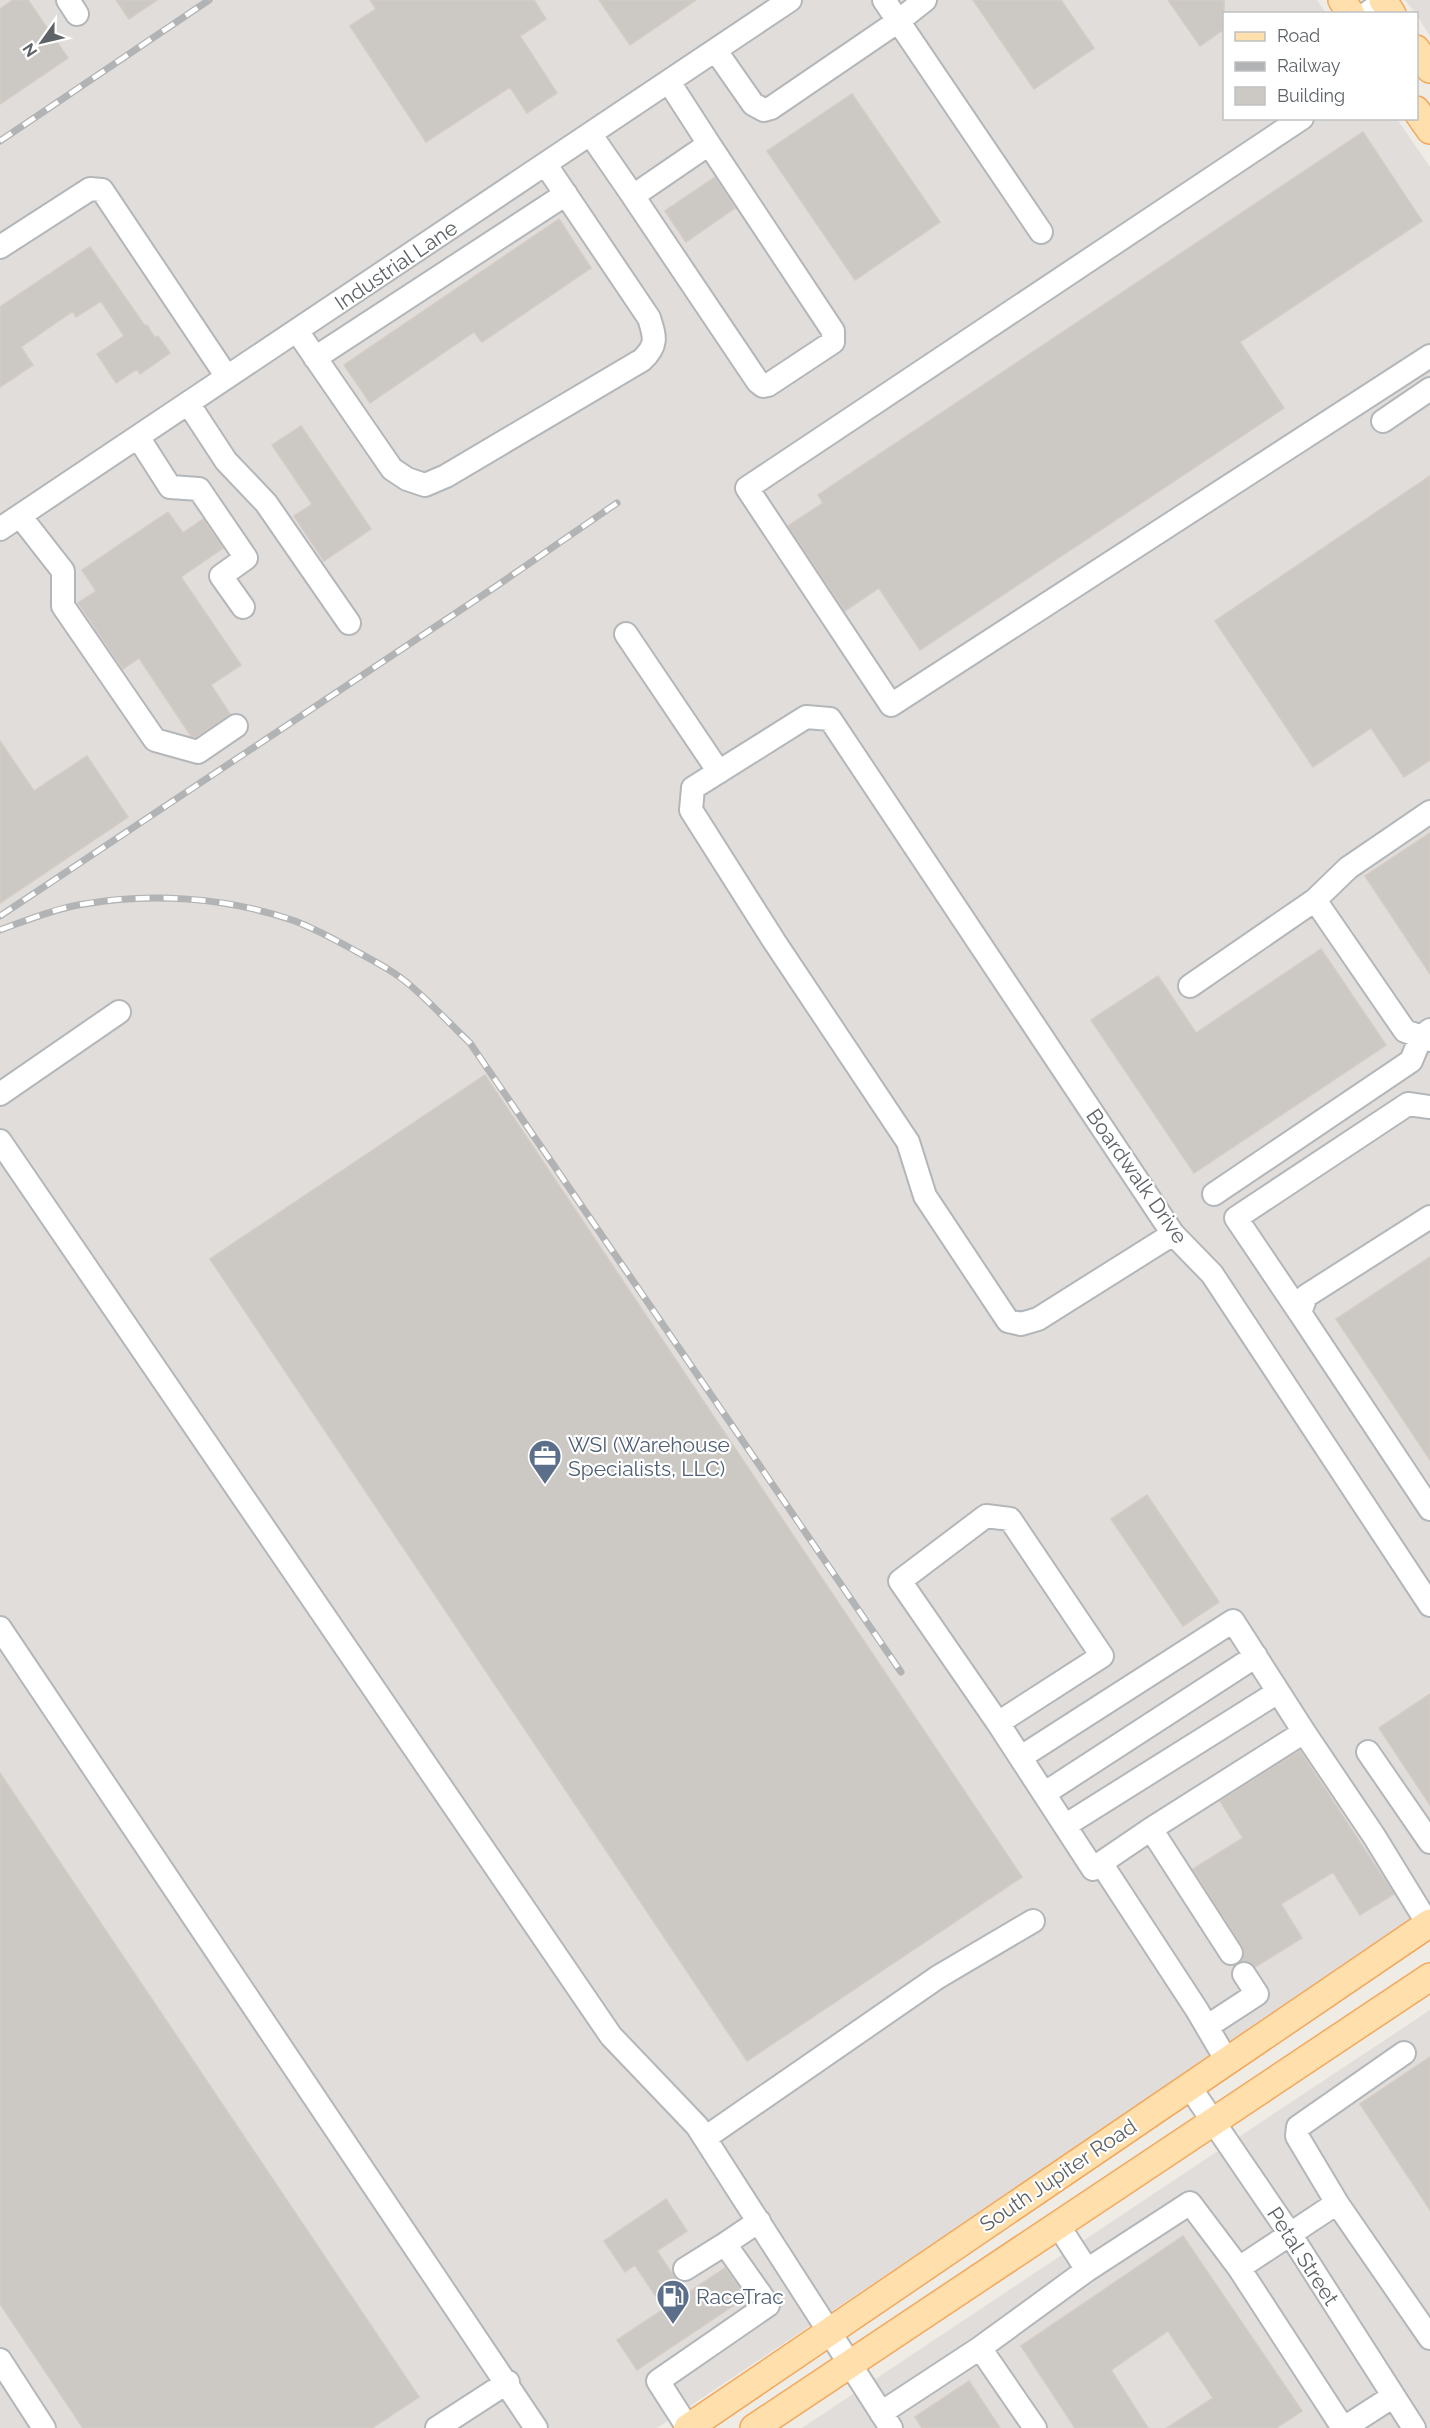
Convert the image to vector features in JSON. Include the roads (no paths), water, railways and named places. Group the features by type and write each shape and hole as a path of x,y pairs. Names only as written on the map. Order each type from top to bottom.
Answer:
{"main road":[{"path":"1418,52 1430,69"},
{"path":"1418,113 1430,130"},
{"name":"South Jupiter Road","path":"688,2428 1429,1925"},
{"name":"South Jupiter Road","path":"754,2428 1430,1977"}],"street":[{"name":"Industrial Lane","path":"0,529 790,0"},
{"path":"884,0 1041,232"},
{"path":"716,51 753,104 764,110 771,108 897,22 925,0"},
{"path":"591,135 758,382 763,386 833,342 833,331 669,82"},
{"path":"1299,120 747,488 891,705 1430,356"},
{"path":"633,196 709,144"},
{"path":"297,331 392,469 407,479 425,485 446,476 642,360 652,351 654,336 649,318 546,165"},
{"path":"0,247 90,189 102,190 227,377"},
{"path":"315,358 566,194"},
{"path":"446,231 465,260"},
{"path":"1383,421 1430,389"},
{"path":"188,403 226,461 266,502 349,623"},
{"path":"138,437 170,487 199,489 246,558 221,576 243,607"},
{"path":"20,516 63,572 63,606 155,740 198,752 236,726"},
{"path":"626,634 719,772"},
{"name":"Boardwalk Drive","path":"1173,1234 1038,1320 1021,1324 1008,1321 925,1196 908,1142 774,941 691,810 693,788 806,717 830,719 1173,1234 1212,1274 1430,1605"},
{"path":"1190,986 1315,900 1348,868 1430,812"},
{"path":"1214,1194 1411,1061 1427,1035 1406,1031 1315,900"},
{"path":"0,1095 119,1012"},
{"path":"1430,1107 1408,1104 1236,1218 1430,1509"},
{"path":"0,1141 611,2036 697,2126 831,2330 886,2420 1087,2270 1190,2203 1239,2268 1344,2428 1392,2397"},
{"path":"1300,1313 1306,1296 1430,1217"},
{"path":"998,1723 1102,1656 1010,1519 986,1516 900,1581 1021,1757 1093,1869 1151,1829 1304,1732"},
{"path":"1021,1757 1233,1621 1374,1836 1429,1925"},
{"path":"0,1628 536,2428"},
{"path":"1045,1793 1256,1656"},
{"path":"1066,1825 1278,1692"},
{"path":"1368,1752 1430,1842"},
{"path":"1151,1829 1231,1953"},
{"path":"1101,1863 1202,2018 1227,2061"},
{"path":"705,2138 938,1977 1033,1921"},
{"path":"1202,2018 1257,1994 1244,1974"},
{"path":"1404,2053 1298,2127 1297,2136 1337,2203 1430,2338"},
{"name":"Petal Street","path":"1189,2086 1290,2234 1392,2397 1414,2428"},
{"path":"1239,2268 1337,2203"},
{"path":"685,2270 759,2221"},
{"path":"1058,2225 1087,2270"},
{"path":"688,2428 658,2381 768,2305 725,2244"},
{"path":"980,2348 1035,2428"},
{"path":"0,2360 9,2392 44,2428"},
{"path":"437,2428 460,2422 507,2382"}],"railway":[{"path":"0,141 209,0"},
{"path":"0,916 498,585 617,503"},
{"path":"0,930 58,910 105,901 160,898 215,902 269,913 302,924 367,957 390,971 426,999 470,1043 901,1672"}],"place":[{"name":"WSI (Warehouse Specialists, LLC)","path":"545,1485"},
{"name":"RaceTrac","path":"673,2325"}]}
